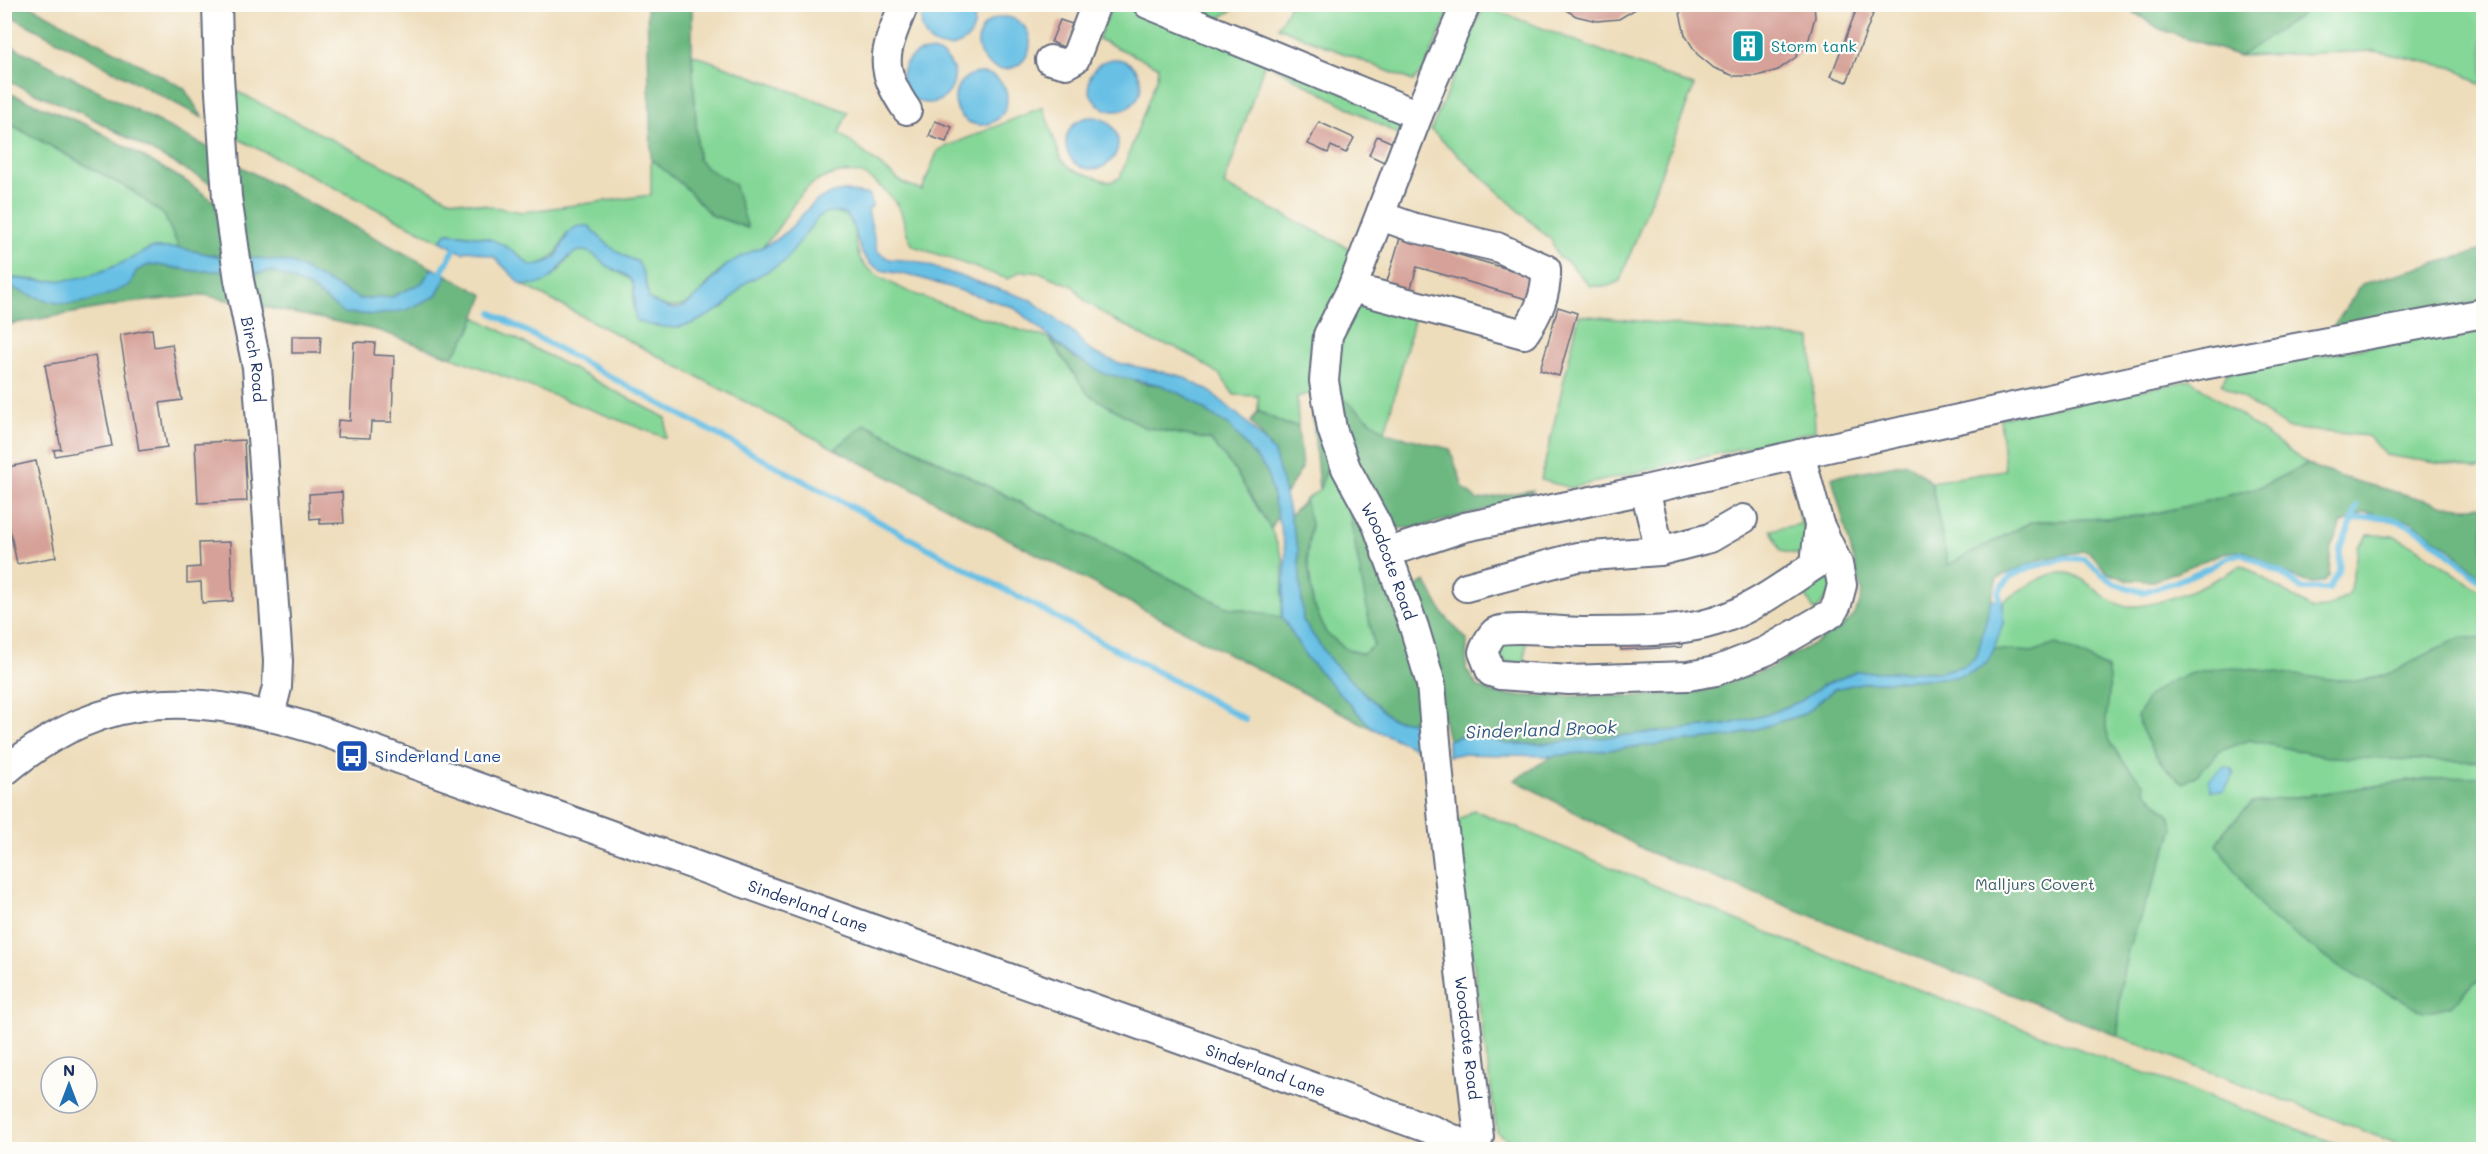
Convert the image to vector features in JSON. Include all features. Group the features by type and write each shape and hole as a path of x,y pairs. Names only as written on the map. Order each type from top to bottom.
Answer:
{"street":[{"name":"Birch Road","path":"217,4 223,150 232,236 257,367 265,459 278,661 277,687 270,715"},
{"path":"904,4 887,49 886,69 894,92 908,110"},
{"path":"1050,60 1066,64 1075,59 1096,4"},
{"path":"1148,4 1418,115"},
{"name":"Woodcote Road","path":"1466,4 1418,115 1352,288 1328,335 1324,381 1332,429 1346,468 1377,525 1426,663 1434,706 1443,822 1479,1137 1476,1149"},
{"path":"1352,288 1524,334 1538,313 1546,269 1497,247 1415,228 1385,203"},
{"path":"1386,553 1465,527 1645,490 2203,365 2484,313"},
{"path":"1800,454 1819,524 1838,564 1842,585 1838,604 1832,613 1816,624 1766,651 1716,671 1666,677 1569,680 1525,678 1491,672 1486,663 1483,652 1487,643 1496,632 1505,628 1558,632 1679,629 1716,621 1746,609 1815,565 1819,524"},
{"path":"1645,490 1660,551"},
{"path":"1466,586 1577,557 1660,551 1710,538 1743,519"},
{"name":"Sinderland Lane","path":"4,772 50,739 83,722 114,710 145,704 187,704 270,715 324,732 741,881 1435,1131 1476,1149"}],"green space":[{"path":"1118,4 1355,97 1396,122 1400,128 1399,135 1265,62 1224,185 1355,251 1319,391 1297,397 1298,426 1285,424 1258,411 1258,396 1234,395 1221,376 1197,359 1175,347 1151,341 1115,321 1085,301 1073,286 1041,273 1021,271 1008,279 913,246 896,203 880,186 860,174 839,173 812,184 803,192 763,246 730,263 694,298 676,307 664,306 649,299 644,275 638,262 611,247 589,226 567,233 550,259 531,266 502,244 482,237 447,233 440,241 227,133 234,90 449,199 522,212 651,195 651,159 685,187 711,215 747,228 733,185 708,169 698,159 692,54 848,112 839,133 903,183 922,190 938,150 1043,107 1061,159 1071,169 1109,182 1120,178 1157,77 1158,66 1098,39 1113,5"},
{"path":"4,5 29,5 184,88 203,118 5,13"},
{"path":"647,5 692,5 692,54 698,159 708,169 734,184 748,228 711,215 685,187 651,159"},
{"path":"1170,5 1241,5 1215,21"},
{"path":"1290,5 1452,5 1424,70 1413,81 1278,27"},
{"path":"2123,5 2483,5 2483,87 2454,68 2375,51 2240,56 2160,29"},
{"path":"2123,5 2308,5 2300,16 2240,56 2160,29"},
{"path":"1484,6 1694,86 1620,281 1609,286 1590,286 1567,261 1559,258 1551,240 1431,130"},
{"path":"4,42 215,151 215,176 210,183 86,115 5,80"},
{"path":"4,91 89,126 184,180 215,202 226,258 179,248 164,215 131,190 5,121"},
{"path":"4,121 131,190 164,215 179,248 151,248 127,262 92,276 58,282 5,277"},
{"path":"232,162 432,268 422,283 392,297 360,299 292,263 240,256"},
{"path":"827,212 840,213 848,218 862,262 879,276 932,300 1049,338 1088,394 1144,427 1210,440 1232,466 1271,529 1283,559 1282,617 1226,607 866,424 835,449 521,284 544,280 560,270 574,253 589,252 630,279 634,287 633,309 649,325 675,328 694,323 724,307 745,283 784,262 818,217"},
{"path":"2483,250 2483,305 2328,335 2362,284"},
{"path":"151,264 196,271 227,271 232,301 204,295 129,303 5,325 5,285 58,303"},
{"path":"272,271 309,287 344,313 376,315 436,296 447,275 484,295 470,331 452,357 377,330 249,304 242,275"},
{"path":"1359,303 1415,316 1385,432 1334,391 1332,357"},
{"path":"1579,315 1811,339 1815,431 1571,488 1541,480"},
{"path":"475,317 666,418 666,438 452,357 470,331"},
{"path":"2483,325 2483,468 2476,469 2385,455 2368,436 2287,428 2222,384 2227,373"},
{"path":"1049,338 1074,357 1141,383 1161,385 1187,397 1229,425 1267,471 1278,516 1271,529 1232,466 1210,440 1144,427 1088,394"},
{"path":"2191,380 2307,464 2260,487 2142,516 2031,522 1948,565 1931,482 2005,470 2000,418"},
{"path":"1334,391 1385,432 1450,449 1463,487 1477,500 1533,490 1528,499 1415,528 1398,528 1386,523 1357,474"},
{"path":"1323,407 1412,660 1419,699 1420,723 1391,719 1331,661 1303,621 1298,549 1290,516 1305,500 1311,524 1307,555 1313,603 1326,633 1346,649 1363,654 1374,646 1350,508 1336,461 1326,472 1319,490 1313,415 1314,410"},
{"path":"1258,411 1285,424 1298,426 1302,468 1285,495 1273,451 1251,422"},
{"path":"865,424 1226,607 1282,617 1307,658 1373,729 835,449"},
{"path":"1336,461 1350,508 1374,646 1363,654 1346,649 1326,633 1313,603 1307,555 1311,524 1305,500 1319,490 1326,472"},
{"path":"1907,463 1931,482 1948,565 2031,522 2142,516 2260,487 2307,464 2351,480 2439,504 2461,507 2483,506 2483,579 2452,550 2411,521 2365,512 2341,524 2331,547 2329,575 2324,582 2310,583 2293,577 2244,550 2223,553 2153,581 2128,580 2108,573 2089,552 2083,551 2038,560 1997,578 1977,656 1964,666 1939,672 1856,672 1822,686 1801,701 1766,715 1726,725 1540,744 1505,744 1473,733 1448,740 1414,588 1425,581 1444,615 1467,640 1466,669 1478,687 1497,694 1518,696 1640,696 1705,691 1768,669 1838,630 1851,619 1859,606 1862,592 1832,477"},
{"path":"1796,495 1802,502 1810,557 1781,551 1771,530 1801,524"},
{"path":"2368,535 2395,536 2419,549 2483,593 2483,1149 2411,1149 2118,1036 2120,990 2128,949 2174,829 1974,762 1834,689 2003,623 2003,601 2033,582 2058,573 2079,577 2118,604 2139,606 2186,593 2242,565 2312,609 2326,608 2349,594 2358,547"},
{"path":"1828,567 1833,590 1815,612 1799,583"},
{"path":"1526,635 1525,667 1503,661 1500,650 1503,641"},
{"path":"2462,637 2483,639 2483,762 2327,757 2249,740 2220,751 2197,775 2184,783 2168,770 2155,754 2137,717 2151,694 2175,679 2200,671 2226,668 2253,669 2334,679 2370,679 2396,670"},
{"name":"Malljurs Covert","path":"2056,644 2085,656 2107,669 2109,691 2106,725 2110,741 2120,757 2144,784 2145,791 2169,814 2174,829 2128,949 2120,990 2118,1036 1649,852 1515,780 1552,756 1734,736 1804,714 1834,689 1861,683 1956,677 1987,663 1994,649 2032,652"},
{"path":"2483,776 2483,980 2474,983 2451,1006 2423,1012 2339,967 2267,915 2217,845 2225,830 2252,803 2417,780"},
{"path":"1474,810 1792,943 2351,1149 1520,1149 1497,1132 1454,823"}],"water":[{"path":"927,5 969,5 974,18 973,30 967,39 958,45 947,47 937,45 928,39 921,21"},
{"path":"999,17 1009,17 1023,24 1030,43 1023,62 1009,69 999,69 989,65 982,58 978,48 978,38 982,28 989,21"},
{"path":"928,51 938,53 946,59 952,67 954,77 952,87 946,95 938,101 928,103 918,101 910,95 904,87 902,77 904,67 910,59 918,53"},
{"path":"1110,59 1120,59 1134,66 1141,85 1134,104 1120,111 1110,111 1100,107 1093,100 1089,90 1089,80 1093,70 1100,63"},
{"path":"976,73 986,73 1000,80 1007,99 1000,118 986,125 976,125 966,121 959,114 955,104 955,94 959,84 966,77"},
{"path":"1087,117 1097,117 1111,124 1118,143 1111,162 1097,169 1087,169 1077,165 1070,158 1066,148 1066,138 1070,128 1077,121"},
{"path":"845,191 870,195 872,206 868,210 877,251 889,259 915,261 1031,300 1074,333 1096,354 1119,363 1181,376 1211,392 1245,421 1273,451 1278,466 1298,549 1303,621 1331,661 1391,719 1420,723 1420,750 1373,729 1307,658 1282,617 1286,552 1267,471 1229,425 1187,397 1161,385 1105,374 1074,357 1013,307 917,277 881,270 870,264 862,253 852,222 845,214 827,212 818,217 784,262 745,283 724,307 694,323 675,328 636,321 635,293 631,280 588,252 581,251 570,256 545,282 521,284 494,257 469,250 463,253 440,241 447,233 483,237 511,249 531,266 554,258 574,228 589,226 611,247 638,262 644,275 649,299 675,309 688,304 727,265 776,240 822,197"},
{"path":"151,248 179,248 226,258 227,271 196,271 151,264 136,271 130,285 86,302 67,304 51,302 5,285 5,277 46,281 64,280 97,273"},
{"path":"240,256 292,263 360,299 392,297 422,283 432,268 447,275 436,296 406,310 376,315 344,313 309,287 272,271 242,275"},
{"path":"1991,600 2003,601 2003,623 1994,649 1987,663 1972,672 1956,677 1861,683 1834,689 1804,714 1734,736 1552,756 1460,754 1448,756 1448,740 1473,733 1505,744 1540,744 1726,725 1766,715 1801,701 1822,686 1856,672 1939,672 1964,666 1977,656"},
{"path":"2224,767 2232,769 2234,775 2224,791 2211,791 2209,780"}],"building":[{"path":"1556,4 1644,4 1619,19 1597,21 1576,16"},
{"name":"Storm tank","path":"1681,4 1814,4 1815,17 1809,39 1796,57 1778,70 1757,76 1734,76 1714,68 1697,54 1685,35 1680,13"},
{"path":"1857,8 1873,14 1847,82 1831,76"},
{"path":"1060,20 1075,25 1066,48 1051,42"},
{"path":"935,121 952,127 946,142 929,136"},
{"path":"1319,122 1354,138 1346,153 1331,146 1328,153 1308,144"},
{"path":"1377,136 1393,143 1384,162 1369,155"},
{"path":"1400,238 1536,277 1530,300 1417,267 1409,295 1385,288"},
{"path":"1558,307 1577,313 1559,376 1540,370"},
{"path":"152,329 154,347 172,344 182,400 160,403 167,447 139,451 120,335"},
{"path":"292,336 321,336 320,353 292,353"},
{"path":"354,342 375,343 374,355 394,356 392,422 371,422 370,438 337,437 338,420 350,421"},
{"path":"95,356 112,446 55,456 54,450 61,449 45,365"},
{"path":"244,440 247,501 198,503 195,443"},
{"path":"36,461 56,557 17,564 4,501 4,468"},
{"path":"342,492 344,523 320,524 320,518 310,519 309,494"},
{"path":"230,542 233,601 202,603 201,582 187,583 187,568 200,567 199,543"},
{"path":"1681,630 1682,647 1621,650 1620,633"}],"waterway":[{"name":"Sinderland Brook","path":"438,278 458,243"},
{"path":"492,313 1245,719"},
{"path":"2352,521 2357,506"},
{"name":"Sinderland Brook","path":"1999,607 1999,591 2011,576 2030,567 2067,558 2084,559 2115,584 2143,592 2175,582 2242,553 2281,573 2302,589 2329,589 2339,571 2340,548 2352,521 2371,517 2390,518 2407,524 2440,545 2484,583"}],"place":[{"name":"Storm tank","path":"1748,46"},
{"name":"Sinderland Lane","path":"352,756"}]}
